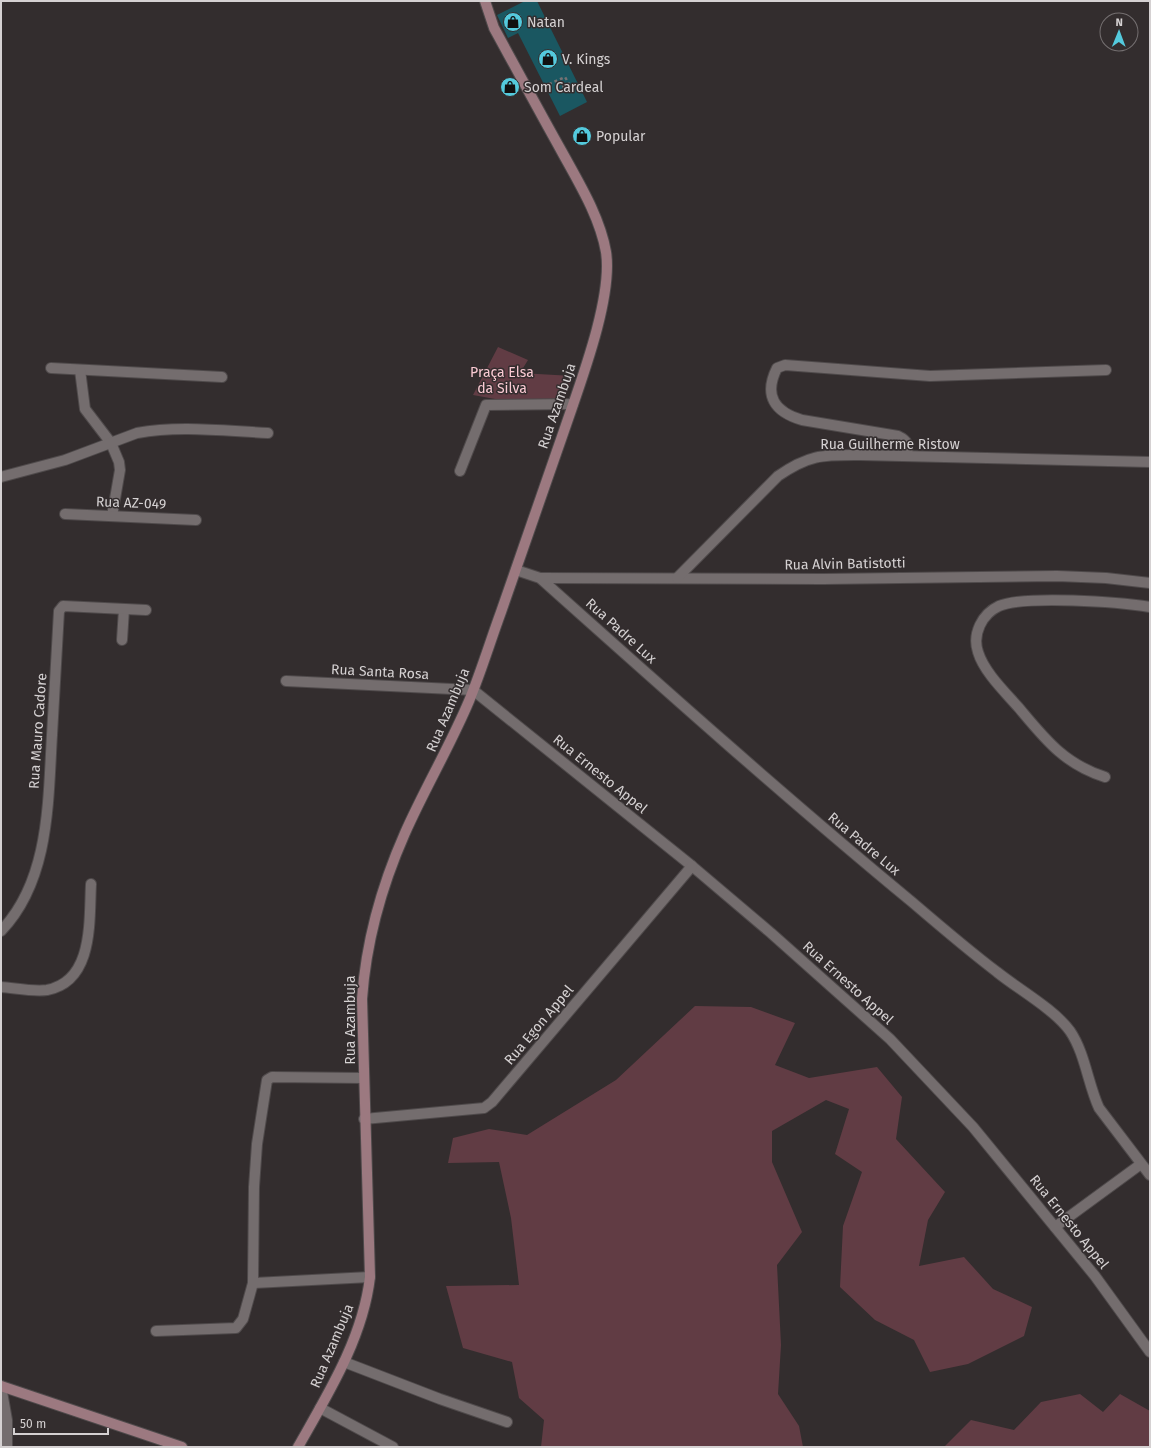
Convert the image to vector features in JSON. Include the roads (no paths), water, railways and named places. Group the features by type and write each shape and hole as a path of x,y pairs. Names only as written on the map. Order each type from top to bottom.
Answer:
{"main road":[{"name":"Rua Azambuja","path":"298,1447 344,1362 365,1307 370,1277 364,1119 362,999 364,969 371,935 392,864 405,833 445,754 473,690 573,404 592,341 602,301 606,255 603,238 580,186 494,28 485,1"},
{"path":"1,1386 182,1447"}],"street":[{"path":"907,456 908,444 906,439 898,436 802,420 789,416 773,402 770,395 774,374 777,368 785,365 930,376 1106,370"},
{"path":"52,368 222,377"},
{"path":"80,370 85,409 111,443 117,454 120,470 112,516"},
{"path":"460,471 486,404 573,404"},
{"path":"1,477 42,468 137,432 149,430 167,429 268,433"},
{"name":"Rua Guilherme Ristow","path":"677,578 758,494 778,476 796,463 811,458 828,456 907,456 1150,462"},
{"name":"Rua AZ-049","path":"65,514 196,520"},
{"name":"Rua Padre Lux","path":"516,570 540,578 744,760 917,906 996,971 1059,1020 1070,1031 1081,1056 1093,1096 1099,1108 1150,1175"},
{"name":"Rua Alvin Batistotti","path":"540,578 823,579 1057,576 1106,578 1150,583"},
{"path":"1104,777 1086,771 1071,762 1055,749 1038,731 984,666 977,651 976,636 980,624 987,615 999,606 1022,602 1071,601 1132,604 1150,607"},
{"name":"Rua Mauro Cadore","path":"1,931 13,918 26,894 38,861 45,826 59,611 63,606 146,610"},
{"path":"122,640 124,609"},
{"name":"Rua Santa Rosa","path":"286,681 473,690"},
{"name":"Rua Ernesto Appel","path":"473,690 692,866 771,933 890,1039 973,1127 1118,1305 1150,1352"},
{"name":"Rua Egon Appel","path":"364,1119 484,1108 492,1102 692,866"},
{"path":"1,987 46,990 69,980 77,972 82,961 87,940 91,884"},
{"path":"156,1331 236,1328 243,1319 253,1283 257,1144 267,1080 272,1077 364,1078"},
{"path":"1055,1227 1141,1164"},
{"path":"253,1283 370,1277"},
{"path":"344,1362 440,1399 507,1422"},
{"path":"1,1386 6,1420 7,1447"},
{"path":"320,1408 393,1447"}],"place":[{"name":"Natan","path":"513,22"},
{"name":"V. Kings","path":"548,59"},
{"name":"Som Cardeal","path":"510,87"},
{"name":"Popular","path":"582,136"}],"park label":[{"name":"Praça Elsa da Silva","path":"502,380"}]}
